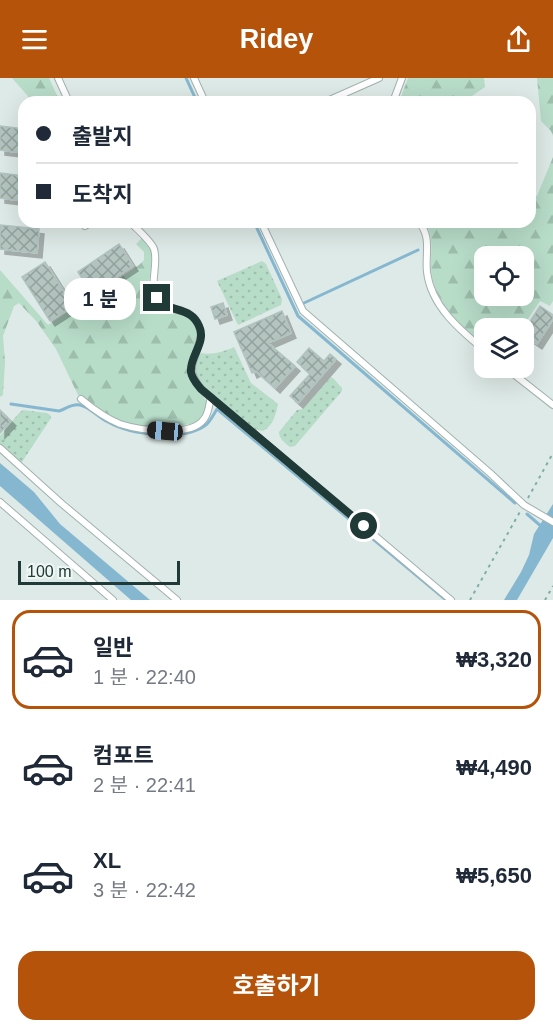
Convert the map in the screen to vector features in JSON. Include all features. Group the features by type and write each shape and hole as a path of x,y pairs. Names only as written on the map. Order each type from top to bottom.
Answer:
{"lane":[{"path":"58,78 66,96"},
{"path":"194,78 202,96"},
{"path":"338,96 379,78"},
{"path":"395,96 402,78"},
{"path":"136,228 153,247 155,258 153,282 157,298 167,307 190,314 200,327 200,338 192,374 201,389 451,600"},
{"path":"264,228 303,311 524,505 553,522"},
{"path":"422,228 426,234 427,271 433,292 453,323 474,341"},
{"path":"519,378 553,405"},
{"path":"81,399 101,415 120,424 165,431 198,425 205,418 210,397"},
{"path":"0,448 61,503 177,600"},
{"path":"0,502 113,600"}],"path":[{"path":"470,600 553,453"},
{"path":"545,600 553,586"}],"green space":[{"path":"12,78 49,78 57,96 28,96"},
{"path":"408,78 484,78 485,87 472,96 401,96"},
{"path":"537,78 553,78 553,136 541,121"},
{"path":"553,157 553,301 550,306 540,301 529,318 474,318 474,337 452,315 439,297 432,276 431,242 428,228 536,228 536,196"},
{"path":"142,238 151,249 149,284 155,301 160,306 194,320 199,335 189,370 193,382 207,402 198,421 192,424 147,427 121,424 100,414 78,395 56,349 37,322 19,303 14,306 3,336 5,362 3,395 0,397 0,270 48,325 139,265 144,260 144,252 136,244"},
{"path":"262,261 266,264 282,299 281,305 238,325 217,281"},
{"path":"234,347 251,383 278,404 272,423 263,431 253,429 199,383 194,369 195,361 201,353 218,353"},
{"path":"331,377 342,388 342,391 295,446 290,447 281,439 279,432 297,410 303,409"},
{"path":"23,410 47,413 51,418 22,462 0,445 0,436"}],"water":[{"path":"0,463 34,492 60,524 150,600 131,600 0,486"},
{"path":"553,504 553,538 517,600 504,600 529,555 534,534"}],"building":[{"path":"0,126 18,128 18,152 0,150"},
{"path":"0,173 18,175 18,200 0,198"},
{"path":"0,225 39,229 37,253 0,249"},
{"path":"119,244 133,266 92,293 78,272"},
{"path":"45,262 73,306 50,321 22,277"},
{"path":"223,303 227,315 215,319 211,307"},
{"path":"540,306 553,315 553,319 537,344 534,342 532,318"},
{"path":"282,311 291,333 268,343 295,366 275,388 256,371 252,373 234,332"},
{"path":"309,348 324,361 330,354 336,359 298,403 290,396 310,374 297,362"},
{"path":"0,410 11,421 0,433"}],"waterway":[{"path":"186,78 194,96"},
{"path":"257,228 298,316 515,503"},
{"path":"304,303 418,250"},
{"path":"11,404 59,411 72,405 80,405 118,427 158,435 197,430 207,424 217,409 446,600"},
{"path":"527,514 542,527"}],"route":[{"path":"157,298 167,307 190,314 200,327 198,348 191,370 194,380 201,389 364,526"}]}
